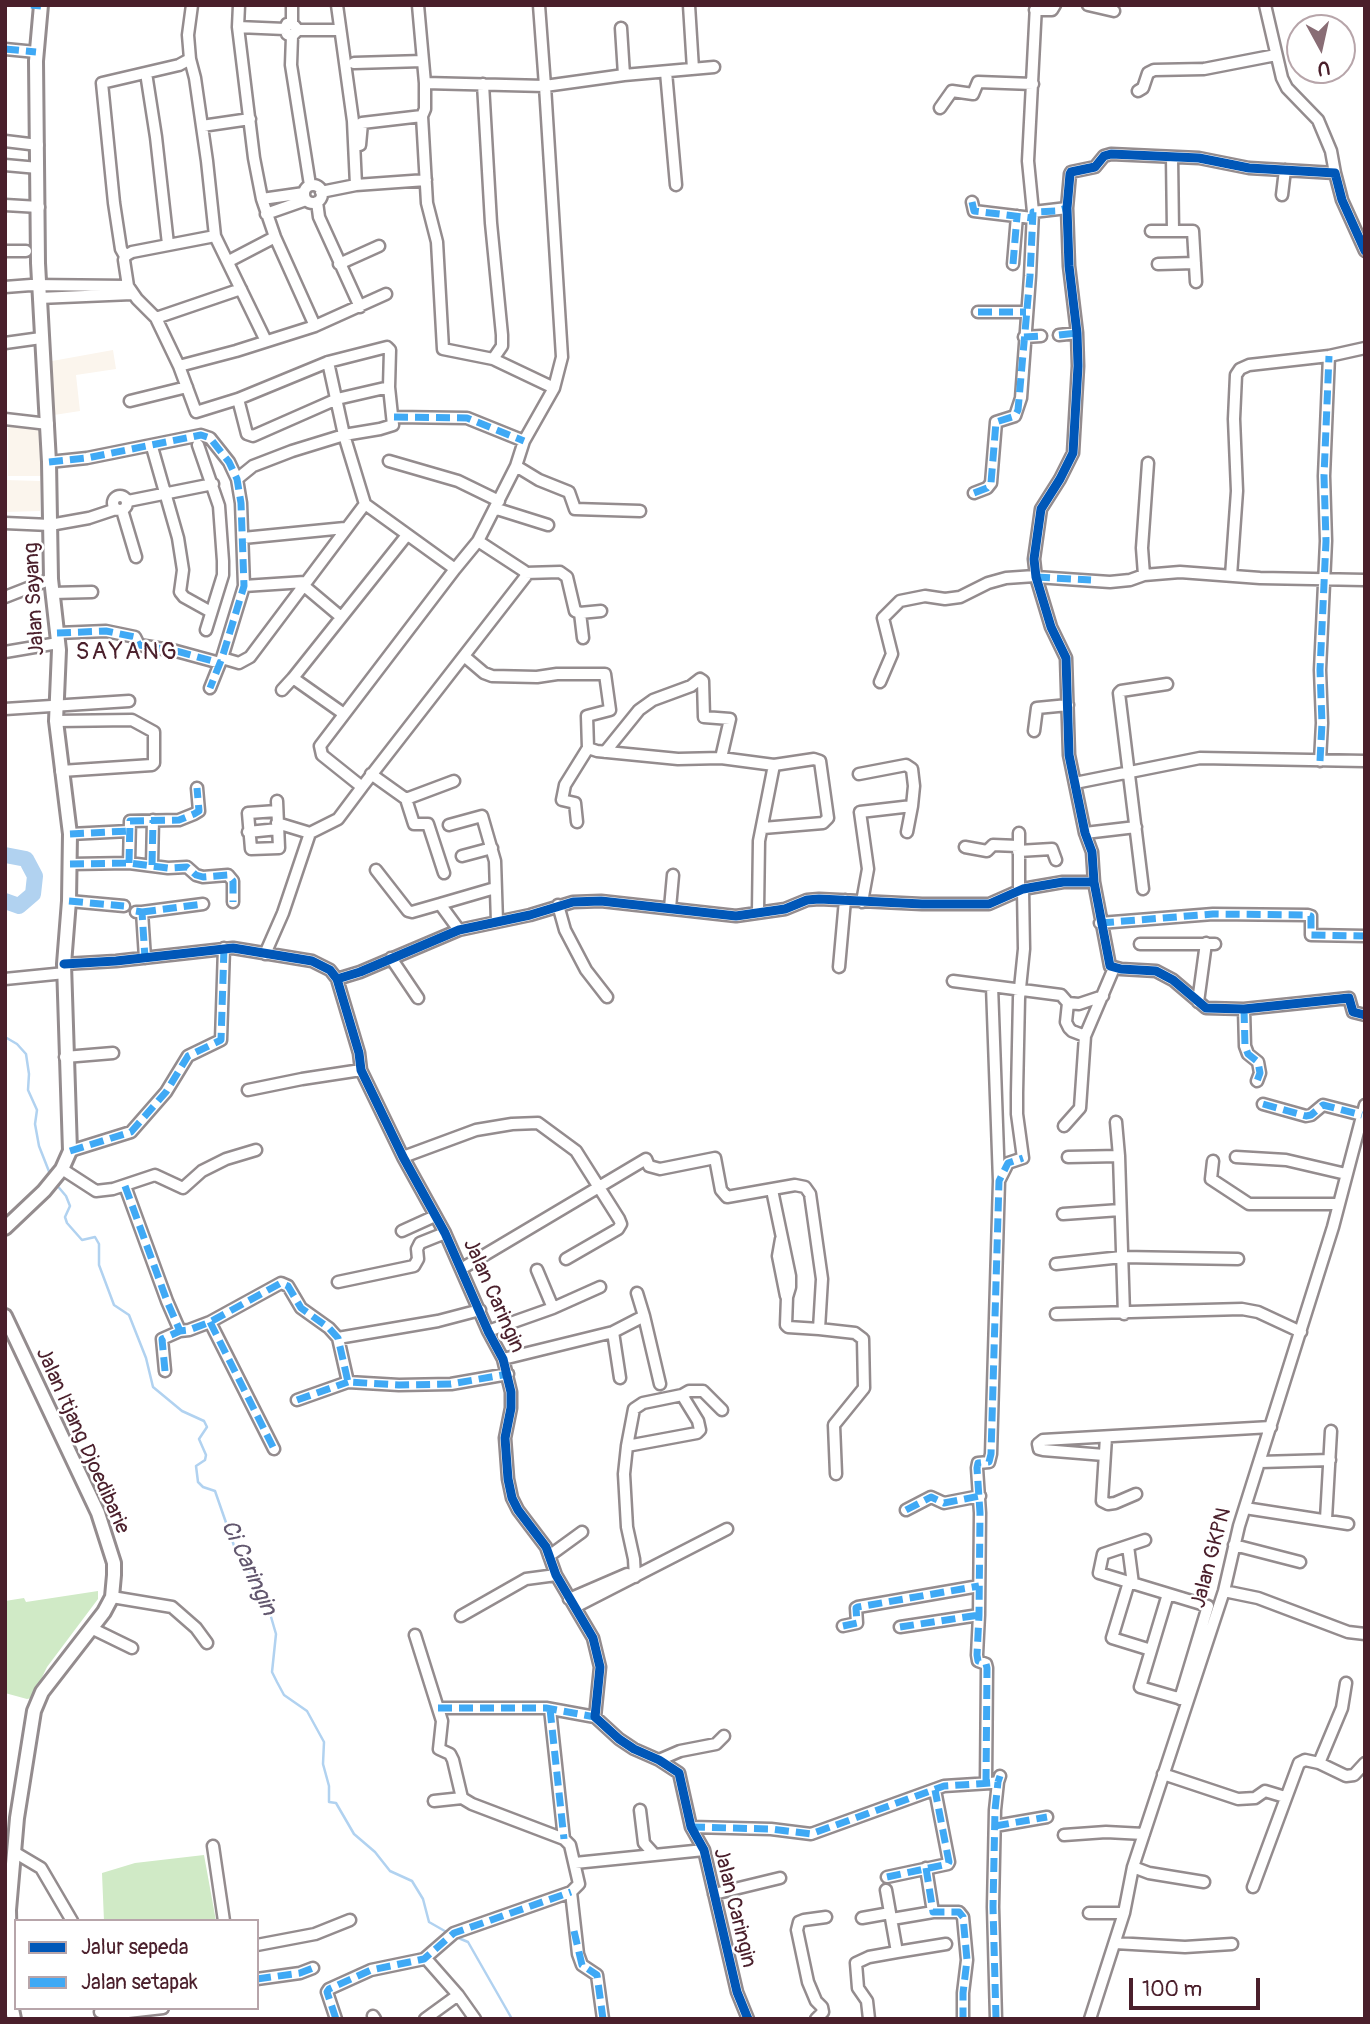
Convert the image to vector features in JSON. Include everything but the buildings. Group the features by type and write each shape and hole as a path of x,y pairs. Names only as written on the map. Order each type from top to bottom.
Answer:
{"main road":[{"name":"Jalan Sayang","path":"41,6 36,52 39,292 53,523 51,579 57,638 56,721 70,864 65,968 69,1151 56,1176"},
{"path":"5,1228 56,1176"},
{"name":"Jalan Itjang Djoedibarie","path":"5,1316 98,1513 114,1563 112,1597"},
{"path":"14,2019 8,2004 11,1848 34,1711 42,1692 92,1628 112,1597"}],"street":[{"path":"31,5 41,6"},
{"path":"192,5 188,34 190,59 202,126 215,236 266,341"},
{"path":"239,5 238,27 262,199 275,237 315,326"},
{"path":"292,5 291,65 312,194 319,217 359,307"},
{"path":"337,5 359,184"},
{"path":"418,5 425,83 425,109 422,116 426,203 437,242 443,349 493,359 554,388"},
{"path":"362,787 322,755 320,751 325,740 478,541 516,466 524,441 554,388 562,357 539,5"},
{"path":"688,5 693,69"},
{"path":"974,493 987,488 991,483 996,422 1015,416 1018,410 1033,215 1028,161 1035,8 1052,10 1055,5"},
{"path":"1088,5 1114,11"},
{"path":"1265,5 1276,55 1287,88 1318,120 1331,151 1342,200 1365,251"},
{"path":"238,27 339,30"},
{"path":"621,28 624,75"},
{"path":"5,49 36,52"},
{"path":"1138,91 1143,88 1149,73 1154,70 1204,69 1276,55"},
{"path":"190,59 179,65 102,83 118,232 125,256 124,272 130,290 156,318 179,366 196,412 238,400 328,362 389,347 393,425 344,435 253,466 237,479"},
{"path":"354,63 424,61"},
{"path":"425,83 545,86 624,75 714,67"},
{"path":"666,72 676,185"},
{"path":"146,73 168,244"},
{"path":"940,108 952,91 973,94 978,82 1033,84"},
{"path":"483,84 491,223 502,335 502,346 493,359"},
{"path":"359,184 362,123 422,116"},
{"path":"202,126 250,119"},
{"path":"5,141 38,145"},
{"path":"1335,173 1233,166 1199,158 1111,154 1104,156 1096,167 1071,172 1067,208 1070,286 1079,366 1073,453 1041,509 1034,559 1035,577 1051,627 1066,658 1069,755 1091,852 1100,923 1110,966 1156,971 1173,980 1206,1008 1244,1009 1349,998 1353,1012 1365,1015"},
{"path":"1172,157 1173,231"},
{"path":"5,165 38,168"},
{"path":"1282,195 1284,170"},
{"path":"262,199 312,194 359,184 426,180"},
{"path":"266,214 312,194"},
{"path":"972,202 974,211 1017,216 1067,208"},
{"path":"5,205 39,207"},
{"path":"1013,264 1017,216"},
{"path":"1150,231 1193,231 1196,282"},
{"path":"125,256 132,252 215,236"},
{"path":"229,261 275,237"},
{"path":"339,264 379,246"},
{"path":"5,251 26,251"},
{"path":"1158,264 1195,263"},
{"path":"5,287 39,292 130,290"},
{"path":"156,318 241,289"},
{"path":"179,366 315,326 386,294"},
{"path":"978,312 1026,312"},
{"path":"1059,335 1077,333"},
{"path":"1024,337 1041,336"},
{"path":"5,343 41,338"},
{"path":"1231,576 1237,491 1234,419 1236,374 1249,365 1329,356 1365,348"},
{"path":"1320,761 1329,356"},
{"path":"328,362 344,435 365,505 454,569"},
{"path":"130,401 187,387"},
{"path":"238,400 247,434 253,436 337,399 389,387"},
{"path":"394,417 467,418 524,441"},
{"path":"5,419 48,424"},
{"path":"49,462 87,458 201,435 210,438 229,462 237,479 243,538 244,586 210,688"},
{"path":"198,445 219,506 223,575 206,630"},
{"path":"152,446 178,538 183,570 180,592 211,612"},
{"path":"389,461 458,481 498,505 548,525"},
{"path":"1144,575 1142,548 1148,463"},
{"path":"516,466 539,480 569,492 575,509 640,511"},
{"path":"5,521 53,523 89,518 213,484"},
{"path":"5,652 57,638 106,631 135,637 139,645 239,663 250,657 365,505"},
{"path":"122,507 124,523 136,557"},
{"path":"243,538 345,528"},
{"path":"282,690 407,535"},
{"path":"478,541 525,573 560,572 567,577 575,611 601,611"},
{"path":"880,681 892,654 883,618 900,601 925,596 944,599 960,597 988,583 1006,578 1035,577 1110,582 1144,575 1180,572 1365,580"},
{"path":"248,832 278,826 310,833 338,819 524,580 525,573"},
{"path":"5,597 51,579"},
{"path":"244,586 304,584 341,617"},
{"path":"52,593 92,592"},
{"path":"580,613 583,638"},
{"path":"464,656 484,673 492,676 605,674 610,709 587,716 588,748 565,785 562,799 575,803 577,822"},
{"path":"293,678 344,714"},
{"path":"605,752 639,710 653,700 691,686 700,679 703,681 704,716 730,719 721,758"},
{"path":"1143,889 1119,693 1167,684"},
{"path":"5,709 129,701"},
{"path":"1034,731 1037,708 1068,705"},
{"path":"56,721 132,720 154,732 152,765 61,771"},
{"path":"588,748 678,759 721,758 774,765 814,759 820,761 828,818 823,823 763,828"},
{"path":"1075,783 1200,758 1365,761"},
{"path":"758,911 759,841 774,765"},
{"path":"859,774 910,766 914,786 907,832"},
{"path":"372,774 406,799 414,824 428,824 431,828 444,873"},
{"path":"406,799 454,781"},
{"path":"129,863 130,821 179,820 194,814 198,811 197,788"},
{"path":"277,806 278,826 278,848 252,850 247,808 277,806"},
{"path":"862,902 868,869 860,812 912,806"},
{"path":"449,824 482,816 495,861 497,922"},
{"path":"152,865 153,820"},
{"path":"1085,833 1136,827"},
{"path":"69,834 128,831"},
{"path":"999,1181 1008,1163 1023,1158 1017,1114 1024,923 1018,832"},
{"path":"265,954 283,914 310,833"},
{"path":"964,847 987,851 993,845 1018,849 1052,849 1056,860"},
{"path":"462,856 492,848"},
{"path":"70,864 129,863 187,867 203,877 228,875 233,881 233,902"},
{"path":"376,870 408,911 412,912 495,888"},
{"path":"670,908 673,875"},
{"path":"5,979 65,968 224,948 321,964 337,979 459,930 530,915 573,902 601,901 736,916 785,909 807,900 989,904 1021,890 1063,882 1094,882"},
{"path":"839,967 845,900"},
{"path":"69,901 124,906"},
{"path":"145,958 139,912 203,904"},
{"path":"440,904 459,930"},
{"path":"558,905 565,930 586,970 607,997"},
{"path":"1100,923 1213,914 1308,915 1311,916 1311,935 1365,936"},
{"path":"1140,944 1211,944 1198,1002"},
{"path":"69,1151 131,1132 166,1092 188,1056 220,1040 224,948"},
{"path":"391,958 418,998"},
{"path":"1064,1125 1080,1108 1085,1036 1114,968"},
{"name":"Jalan Caringin","path":"337,979 359,1053 361,1070 403,1157 445,1233 503,1359 508,1374 511,1408 506,1438 512,1498 546,1547 556,1575 593,1638 599,1657 595,1717 620,1739 679,1773 691,1827 704,1850 737,1992 748,2019"},
{"path":"953,981 1061,995 1068,1003 1079,1004 1103,996"},
{"path":"986,1783 987,1668 986,1664 978,1661 976,1655 980,1496 977,1464 988,1462 991,1454 999,1181 992,986"},
{"path":"1068,1003 1066,1022 1069,1028 1085,1036"},
{"path":"1244,1009 1245,1046 1248,1054 1258,1062 1260,1073 1257,1081"},
{"path":"65,1057 113,1053"},
{"path":"248,1090 361,1070"},
{"path":"1264,1104 1306,1116 1323,1105 1363,1110"},
{"name":"Jalan GKPN","path":"1090,2019 1124,1913 1133,1867 1185,1700 1224,1591 1234,1545 1339,1204 1363,1110"},
{"path":"1116,1122 1125,1314"},
{"path":"403,1157 475,1130 538,1123 576,1151 621,1224 618,1229 566,1259"},
{"path":"56,1176 96,1191 125,1186 155,1175 183,1188 202,1171 226,1159 256,1150"},
{"path":"1068,1157 1119,1156"},
{"path":"1237,1157 1286,1160 1346,1174"},
{"path":"461,1269 646,1159 649,1166 660,1169 715,1158 721,1190 727,1197 800,1185 810,1194 822,1279 819,1329"},
{"path":"1213,1161 1211,1179 1249,1204 1339,1204"},
{"path":"125,1186 180,1331"},
{"path":"772,1190 790,1276 785,1323 788,1327 855,1333 863,1339 864,1388 834,1424 836,1474"},
{"path":"1063,1214 1120,1210"},
{"path":"402,1231 435,1216"},
{"path":"338,1282 414,1266 420,1243 445,1233"},
{"path":"1056,1264 1122,1257 1238,1258"},
{"path":"537,1270 553,1308"},
{"path":"165,1371 162,1339 210,1322 281,1283 288,1286 301,1308 338,1338 348,1382"},
{"path":"488,1331 553,1308 600,1287"},
{"path":"638,1293 660,1384"},
{"path":"1056,1314 1242,1309 1258,1312 1301,1332"},
{"path":"338,1338 438,1321 480,1310"},
{"path":"503,1359 613,1332 644,1316"},
{"path":"210,1322 274,1449"},
{"path":"613,1332 620,1378"},
{"path":"297,1400 348,1382 451,1384 508,1374"},
{"path":"636,1574 627,1527 624,1474 634,1409 643,1403 682,1395 689,1391 703,1391 722,1410"},
{"path":"627,1446 697,1433 700,1430 698,1420 682,1395"},
{"path":"1104,1454 1042,1450 1038,1444 1043,1440 1271,1427"},
{"path":"1326,1519 1331,1432"},
{"path":"1106,1437 1102,1500 1108,1504 1115,1503 1136,1494"},
{"path":"1260,1462 1330,1460"},
{"path":"906,1510 931,1497 942,1503 980,1496"},
{"path":"1245,1508 1348,1524"},
{"path":"572,1603 727,1529"},
{"path":"549,1556 582,1532"},
{"path":"1145,1540 1103,1555 1098,1573 1131,1583 1168,1594 1208,1606 1185,1700 1140,1687 1168,1594"},
{"path":"1234,1545 1300,1562"},
{"path":"1128,1546 1131,1583 1112,1638 1152,1650"},
{"path":"461,1616 526,1579 556,1575"},
{"path":"843,1626 857,1623 858,1607 977,1586"},
{"path":"1224,1591 1258,1598 1348,1632 1365,1634"},
{"path":"112,1597 172,1608 196,1628 207,1643"},
{"path":"900,1627 977,1615"},
{"path":"92,1628 132,1648"},
{"path":"415,1635 442,1721 439,1749 450,1754 453,1760 462,1798"},
{"path":"1319,1763 1342,1708 1346,1683"},
{"path":"438,1708 550,1709 595,1717"},
{"path":"336,2019 327,1990 371,1970 424,1959 451,1935 571,1892 579,1885 575,1863 565,1839 550,1709"},
{"path":"659,1760 680,1751 716,1744 724,1736"},
{"path":"1253,1887 1299,1763 1305,1760 1319,1763 1346,1776 1354,1775 1365,1763"},
{"path":"1163,1774 1238,1800 1255,1798 1265,1790 1285,1797"},
{"path":"691,1827 771,1829 811,1834 944,1786 986,1783 999,1779 993,1907 996,2019"},
{"path":"887,1877 948,1864 935,1790"},
{"path":"434,1801 462,1798 471,1804 565,1839"},
{"path":"640,1810 644,1843 654,1854"},
{"path":"995,1826 1046,1817"},
{"path":"1064,1835 1106,1832 1144,1834"},
{"path":"213,1846 225,1919"},
{"path":"11,1848 41,1868 71,1919"},
{"path":"575,1863 704,1850"},
{"path":"1133,1867 1149,1873 1204,1882"},
{"path":"926,1868 933,1912"},
{"path":"714,1894 780,1878"},
{"path":"886,1891 897,1952"},
{"path":"571,1892 578,1954 582,1965 597,1975 603,2019"},
{"path":"862,1918 959,1912 963,1917 967,1951 962,1993 963,2019"},
{"path":"1089,1913 1124,1913"},
{"path":"816,2019 822,2012 822,2007 816,2001 808,1982 797,1930 799,1922 827,1917"},
{"path":"259,1945 315,1934 350,1920"},
{"path":"1115,1943 1185,1947 1232,1944"},
{"path":"869,2019 867,2001 858,1988 856,1963 869,1957 946,1944"},
{"path":"429,1962 458,1994 475,2019"},
{"path":"259,1979 300,1973 313,1968"},
{"path":"425,2019 458,1994"},
{"path":"100,2013 145,2010"}],"shaded area":[{"path":"113,350 116,369 76,375 80,411 54,415 52,361"},
{"path":"41,424 41,476 8,476 8,425"},
{"path":"5,480 40,481 40,511 5,512"}],"green space":[{"path":"98,1591 98,1599 47,1667 32,1698 5,1693 5,1601 24,1598 26,1602"},
{"path":"204,1855 216,1919 104,1919 102,1873 135,1863"}],"waterway":[{"path":"5,855 26,859 35,876 33,894 19,906 5,901"},
{"name":"Ci Caringin","path":"5,1037 17,1044 26,1054 28,1090 37,1110 35,1124 39,1146 50,1174"},
{"name":"Ci Caringin","path":"55,1183 66,1196 70,1206 65,1217 67,1223 82,1240 95,1237 99,1244 99,1265 114,1305 129,1315 146,1358 153,1387 182,1411 204,1421 207,1427 199,1439 206,1455 205,1460 196,1466 198,1482 215,1491 239,1560 267,1603 276,1634 272,1672 284,1695 307,1711 324,1742 323,1764 329,1786 329,1802 336,1803 354,1834 375,1852 390,1871 412,1881 423,1899 429,1922 450,1934"},
{"name":"Ci Caringin","path":"456,1937 468,1942 512,2019"}],"marked path":[{"path":"31,5 41,6"},
{"path":"5,49 36,52"},
{"path":"972,202 974,211 1032,218"},
{"path":"974,493 987,488 991,483 996,422 1015,416 1018,410 1033,212 1056,211 1067,208 1067,204"},
{"path":"1013,264 1017,216"},
{"path":"978,312 1026,312"},
{"path":"1059,335 1077,333"},
{"path":"1024,337 1041,336"},
{"path":"1320,761 1320,670 1326,541 1324,476 1329,356"},
{"path":"394,417 467,418 524,441"},
{"path":"49,462 87,458 201,435 210,438 229,462 237,479 241,503 244,586 210,688"},
{"path":"1036,577 1091,580"},
{"path":"57,633 106,631 135,637 139,645 176,651 220,663"},
{"path":"129,863 130,821 179,820 194,814 199,811 197,788"},
{"path":"152,865 153,820"},
{"path":"70,834 129,831"},
{"path":"70,864 129,863 168,868 187,867 203,877 228,875 233,881 233,902"},
{"path":"69,901 124,906"},
{"path":"142,912 203,904"},
{"path":"136,911 142,912 145,958"},
{"path":"1100,923 1213,914 1308,915 1311,916 1311,935 1365,936"},
{"path":"70,1151 131,1132 166,1092 188,1056 221,1040 224,948"},
{"path":"1244,1009 1245,1046 1248,1054 1258,1062 1260,1073 1257,1081"},
{"path":"1263,1104 1306,1116 1323,1105 1362,1115"},
{"path":"986,1783 987,1668 986,1664 978,1661 977,1655 980,1513 977,1468 978,1463 989,1462 991,1454 999,1181 1008,1163 1023,1158"},
{"path":"125,1186 180,1331 210,1322 281,1283 288,1286 301,1308 338,1338 348,1382 451,1384 508,1374"},
{"path":"210,1322 274,1449"},
{"path":"165,1371 162,1339 180,1331"},
{"path":"297,1400 348,1382"},
{"path":"906,1510 931,1497 944,1503 980,1496"},
{"path":"843,1626 857,1623 858,1607 979,1586"},
{"path":"900,1627 979,1615"},
{"path":"438,1708 546,1708 595,1717"},
{"path":"550,1709 564,1839"},
{"path":"691,1827 771,1829 811,1834 944,1786 998,1782 1000,1776"},
{"path":"996,2019 993,1907 998,1782"},
{"path":"887,1877 948,1864 935,1790"},
{"path":"995,1826 1047,1817"},
{"path":"926,1868 933,1912 959,1912 963,1917 967,1960 963,2019"},
{"path":"336,2019 327,1992 329,1989 371,1970 424,1959 454,1933 571,1892"},
{"path":"574,1931 582,1965 597,1975 603,2019"},
{"path":"259,1979 300,1973 313,1968"}],"cycle path":[{"path":"1094,882 1092,852 1085,833 1069,755 1066,658 1051,627 1036,577 1034,559 1041,509 1073,453 1078,366 1069,266 1067,208 1070,174 1095,167 1104,156 1111,154 1199,158 1249,168 1335,173 1342,200 1365,251"},
{"path":"337,979 459,930 530,915 573,902 601,901 736,916 785,909 807,900 819,899 989,904 1023,889 1063,882 1094,882 1110,966 1156,971 1173,980 1206,1008 1244,1009 1349,998 1353,1012 1365,1015"},
{"path":"64,964 233,948 312,961 330,970 337,979 359,1053 361,1070 403,1157 445,1233 503,1359 511,1392 505,1438 512,1498 546,1547 556,1575 593,1638 600,1667 595,1717 619,1739 679,1773 691,1827 704,1850 737,1992 748,2019"}],"district":[{"name":"SAYANG","path":"127,653"}]}
